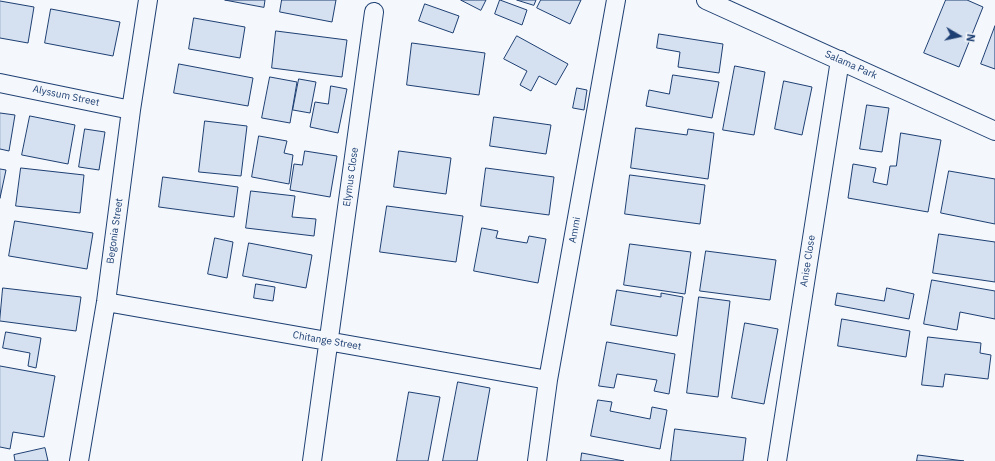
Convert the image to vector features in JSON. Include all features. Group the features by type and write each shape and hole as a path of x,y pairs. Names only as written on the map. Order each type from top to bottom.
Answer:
{"street":[{"name":"Begonia Street","path":"80,461 106,302 131,110 148,0"},
{"name":"Ammi","path":"537,461 548,380 616,0"},
{"name":"Salama Park","path":"706,0 995,131"},
{"name":"Elymus Close","path":"312,461 374,12"},
{"name":"Anise Close","path":"777,461 840,60"},
{"name":"Alyssum Street","path":"0,83 131,110"},
{"name":"Chitange Street","path":"106,302 548,380"}],"building":[{"path":"225,0 265,0 264,7"},
{"path":"282,0 336,0 332,22 280,12"},
{"path":"461,0 486,0 481,10"},
{"path":"500,0 527,10 522,25 495,14"},
{"path":"517,0 536,0 534,5"},
{"path":"541,0 581,0 570,24 537,8"},
{"path":"946,0 967,0 983,7 959,67 924,53"},
{"path":"0,1 34,7 28,43 0,38"},
{"path":"425,4 459,16 453,33 419,21"},
{"path":"51,9 120,22 113,56 45,43"},
{"path":"194,18 245,27 240,58 189,49"},
{"path":"995,26 995,69 981,64"},
{"path":"276,31 347,40 342,77 272,68"},
{"path":"659,34 723,44 719,73 678,67 680,52 657,48"},
{"path":"517,36 568,64 556,85 539,76 531,91 520,85 527,71 504,59"},
{"path":"412,43 485,53 479,95 407,85"},
{"path":"179,64 253,78 248,106 174,93"},
{"path":"735,66 765,72 754,135 723,130"},
{"path":"673,75 719,82 712,118 646,106 649,90 669,94"},
{"path":"270,77 297,82 290,123 262,118"},
{"path":"299,79 316,82 310,113 293,110"},
{"path":"784,81 812,87 802,135 775,129"},
{"path":"331,86 347,89 338,133 310,127 315,102 328,104"},
{"path":"577,88 587,90 584,110 573,108"},
{"path":"867,105 889,108 882,152 860,149"},
{"path":"0,113 15,115 9,151 0,149"},
{"path":"30,116 75,125 68,164 22,155"},
{"path":"494,117 551,125 546,154 490,146"},
{"path":"205,121 247,126 241,176 199,172"},
{"path":"636,128 687,135 688,129 714,133 708,179 631,168"},
{"path":"85,129 105,132 99,170 79,167"},
{"path":"901,133 941,140 928,212 848,198 853,164 876,168 873,182 887,185 890,166 896,166"},
{"path":"259,136 287,141 284,153 293,155 289,184 252,177"},
{"path":"305,151 337,156 330,197 290,190 294,164 302,165"},
{"path":"399,151 451,158 446,194 394,187"},
{"path":"21,168 84,175 80,213 16,206"},
{"path":"486,168 554,177 549,215 481,206"},
{"path":"0,169 6,170 0,198"},
{"path":"949,171 995,179 995,224 941,213"},
{"path":"630,175 705,185 700,224 625,214"},
{"path":"163,177 238,187 234,217 159,207"},
{"path":"251,191 295,196 292,217 316,219 314,236 246,228"},
{"path":"387,206 463,216 456,262 380,252"},
{"path":"15,221 93,233 87,269 9,256"},
{"path":"482,228 498,231 496,238 527,243 529,236 546,239 538,283 474,271"},
{"path":"939,234 995,242 995,282 933,273"},
{"path":"215,238 233,242 227,278 208,274"},
{"path":"249,243 312,255 306,288 243,276"},
{"path":"630,244 691,252 685,294 624,285"},
{"path":"706,251 776,260 770,300 700,291"},
{"path":"932,280 995,291 995,319 960,312 957,330 924,324"},
{"path":"256,284 275,287 273,301 254,298"},
{"path":"3,288 81,297 76,331 0,321"},
{"path":"887,288 914,294 909,319 835,305 837,293 884,301"},
{"path":"617,290 661,297 661,293 683,297 677,336 611,325"},
{"path":"699,297 730,301 718,397 687,393"},
{"path":"842,319 910,331 906,357 838,346"},
{"path":"745,323 778,329 764,404 732,398"},
{"path":"6,332 41,338 36,368 28,366 30,353 3,348"},
{"path":"928,337 981,343 980,353 991,355 988,379 945,374 943,387 922,385"},
{"path":"607,342 675,354 669,394 654,391 657,380 617,374 614,388 599,386"},
{"path":"0,366 55,376 44,437 13,432 10,449 0,447"},
{"path":"458,382 490,388 477,461 443,461"},
{"path":"409,392 440,397 428,461 397,461"},
{"path":"598,400 612,402 610,411 650,419 652,407 667,410 660,449 591,436"},
{"path":"675,429 746,438 743,461 671,461"},
{"path":"45,448 48,461 15,461 14,455"},
{"path":"582,453 624,461 581,461"},
{"path":"918,455 964,461 917,461"}]}
